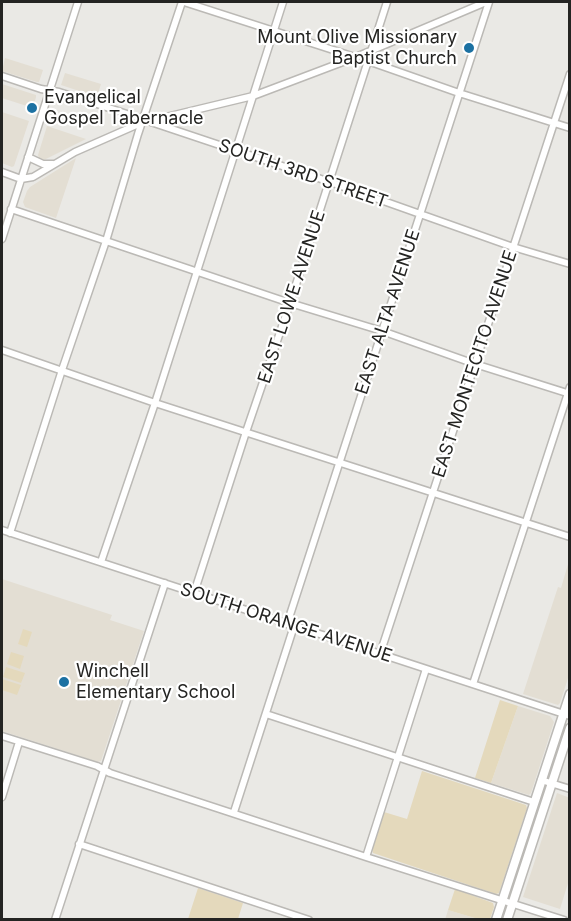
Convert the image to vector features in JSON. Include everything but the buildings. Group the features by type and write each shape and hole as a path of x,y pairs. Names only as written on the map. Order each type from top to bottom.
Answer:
{"main road":[{"path":"496,920 541,780 566,715 570,694"},
{"path":"507,920 570,728"}],"street":[{"path":"2,239 77,2"},
{"path":"10,533 183,2 570,128"},
{"path":"100,562 155,403 283,2"},
{"name":"EAST LOWE AVENUE","path":"194,593 387,2"},
{"path":"2,172 21,178 33,177 95,142 144,121 253,96 356,57 488,2"},
{"name":"EAST ALTA AVENUE","path":"286,624 488,2"},
{"name":"EAST MONTECITO AVENUE","path":"380,654 570,74"},
{"name":"SOUTH 3RD STREET","path":"2,76 78,98 330,182 513,247 570,264"},
{"path":"28,157 43,164 54,164"},
{"path":"11,209 290,303 382,331 475,364 569,391 473,684"},
{"path":"2,350 155,403 570,537"},
{"name":"SOUTH ORANGE AVENUE","path":"2,530 566,715"},
{"path":"55,920 165,583"},
{"path":"234,813 294,626"},
{"path":"366,857 426,669"},
{"path":"266,714 534,802"},
{"path":"2,736 564,920"},
{"path":"2,796 19,742"},
{"path":"541,780 570,789"},
{"path":"79,844 309,920"}],"shaded area":[{"path":"5,58 43,70 39,82 2,71"},
{"path":"65,73 101,84 97,97 61,85"},
{"path":"2,84 36,95 33,108 2,98"},
{"path":"2,112 29,121 12,167 2,163"},
{"path":"47,126 86,139 42,161 38,155"},
{"path":"76,158 56,218 25,207 23,202 30,187"},
{"path":"569,561 569,675 558,705 523,694 558,587 561,588"},
{"name":"Winchell Elementary School","path":"2,579 112,615 110,620 144,631 101,761 98,762 2,731"},
{"path":"23,629 32,632 27,647 18,644"},
{"path":"11,652 24,656 20,669 7,664"},
{"path":"6,667 25,673 21,683 3,677"},
{"path":"2,679 21,685 17,695 2,690"},
{"path":"500,700 518,706 491,783 475,778"},
{"path":"518,706 550,716 554,722 529,795 491,783"},
{"path":"422,771 526,805 527,808 499,893 496,894 373,853 372,849 384,812 407,819"},
{"path":"557,793 570,798 569,880 560,909 523,897"},
{"path":"198,888 243,903 238,919 188,919"},
{"path":"455,889 493,903 490,919 478,919 448,910"},
{"path":"448,910 478,919 445,920"}],"place":[{"name":"Mount Olive Missionary Baptist Church","path":"469,48"},
{"name":"Evangelical Gospel Tabernacle","path":"32,108"},
{"name":"Winchell Elementary School","path":"64,682"}]}
